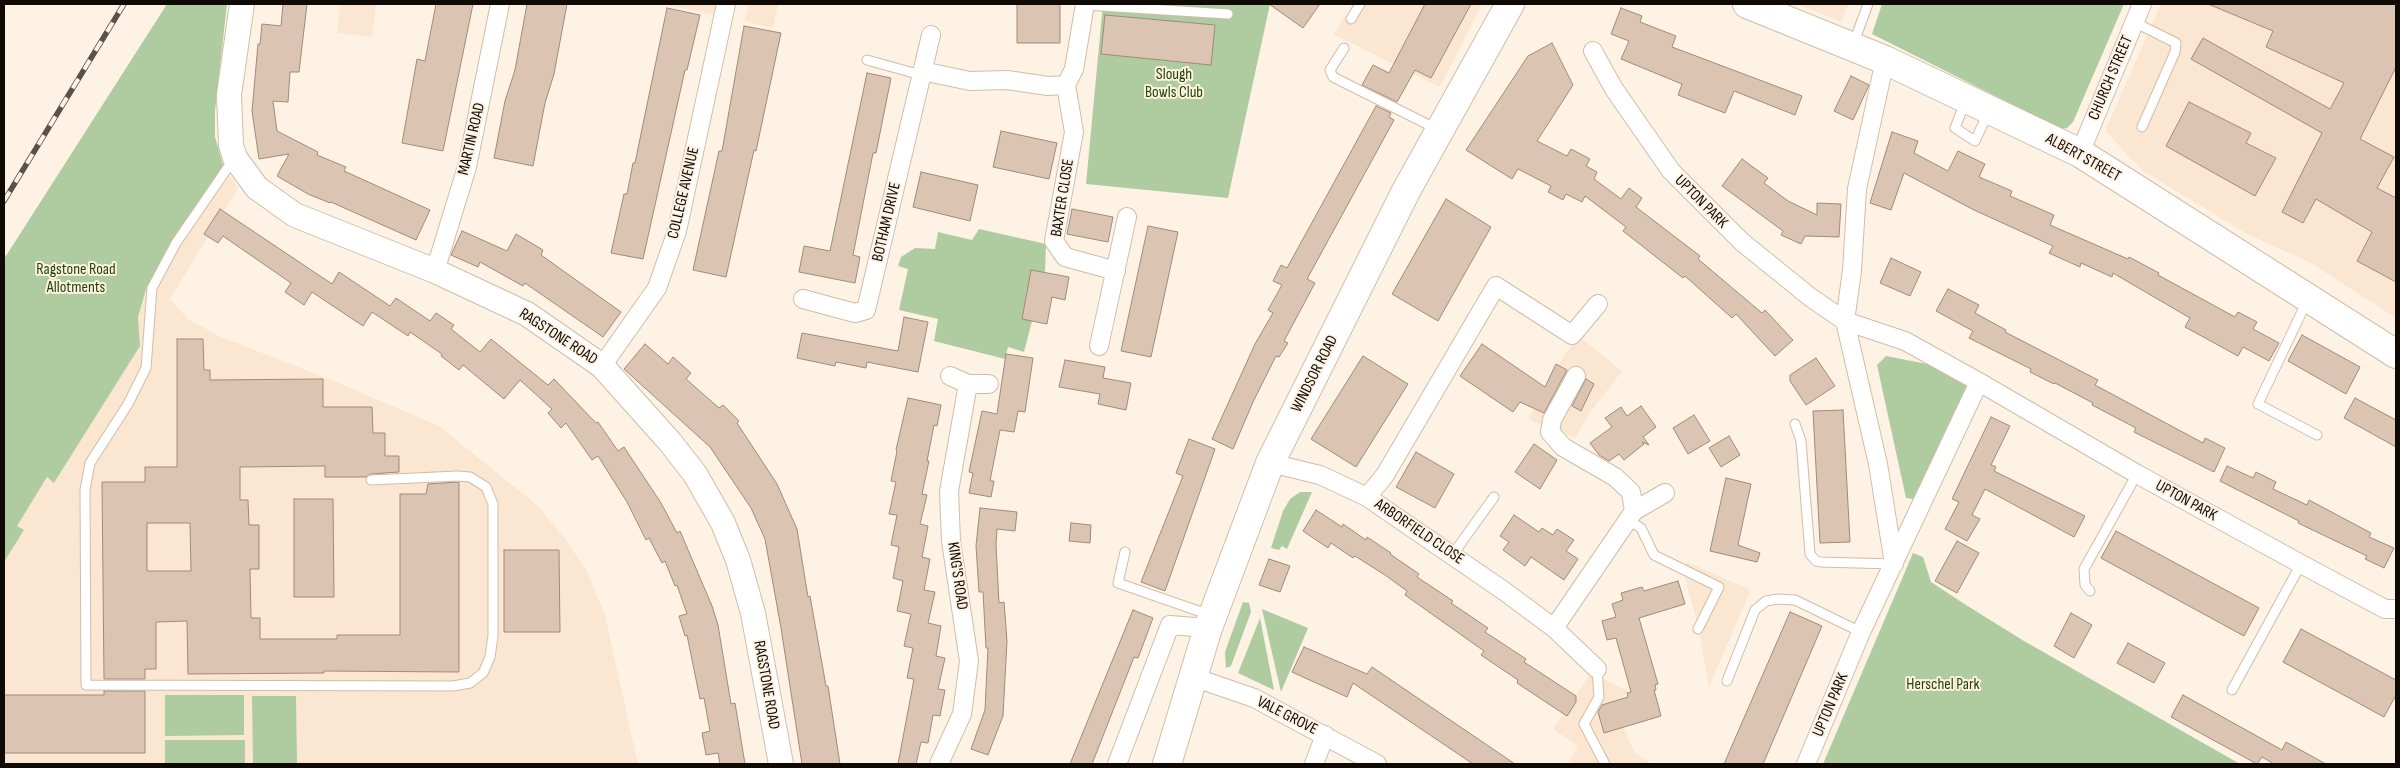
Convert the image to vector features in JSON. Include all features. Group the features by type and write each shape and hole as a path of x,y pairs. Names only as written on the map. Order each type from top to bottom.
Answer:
{"main road":[{"name":"RAGSTONE ROAD","path":"242,4 229,95 230,145 235,158 257,188 295,215 435,271 528,314 602,366 670,442 695,474 723,522 738,560 753,613 781,764"},
{"name":"WINDSOR ROAD","path":"1167,764 1211,622 1270,463 1406,192 1510,4"},
{"name":"ALBERT STREET","path":"1747,4 1885,60 2080,153 2396,353"},
{"path":"1150,764 1193,677"}],"street":[{"name":"MARTIN ROAD","path":"435,271 467,167 500,4"},
{"name":"COLLEGE AVENUE","path":"602,366 657,288 677,231 726,4"},
{"name":"CHURCH STREET","path":"2080,153 2142,4"},
{"path":"922,73 970,81 1007,80 1048,86 1066,86 1074,69 1085,5"},
{"name":"BOTHAM DRIVE","path":"803,299 854,313 866,310 931,35"},
{"name":"UPTON PARK","path":"1593,50 1614,89 1671,171 1742,242 1845,321 1905,341 1980,382 2137,474 2301,564 2385,608 2396,609"},
{"path":"1885,60 1858,189 1852,271 1845,321 1878,464 1894,564"},
{"name":"BAXTER CLOSE","path":"1066,86 1074,132 1054,241 1065,257 1116,270"},
{"path":"1099,346 1128,217"},
{"path":"1367,497 1385,475 1496,286 1572,335 1598,304"},
{"path":"950,376 968,384 989,384"},
{"path":"1576,376 1552,420 1550,432 1563,447 1615,477 1631,492 1631,516"},
{"name":"UPTON PARK","path":"1806,764 1861,632 1980,382"},
{"name":"KING'S ROAD","path":"939,764 962,714 969,661 951,541 949,491 968,384"},
{"name":"ARBORFIELD CLOSE","path":"1270,463 1320,475 1367,497 1453,554 1554,628 1597,670"},
{"path":"1554,628 1631,516 1665,493"},
{"path":"1117,764 1170,625 1211,622"},
{"name":"VALE GROVE","path":"1193,677 1254,698 1377,764"},
{"path":"1314,764 1325,735"}],"lane":[{"path":"1351,19 1360,4"},
{"path":"1852,48 1868,4"},
{"path":"1085,5 1228,14"},
{"path":"2134,22 2176,43 2175,52 2142,127"},
{"path":"1344,48 1330,70 1333,76 1440,130"},
{"path":"867,60 922,73"},
{"path":"235,158 176,243 152,288 146,368 128,404 90,463 84,490 86,685 453,686 470,684 482,673 490,657 493,636 493,504 486,487 470,477 371,480"},
{"path":"2308,298 2258,404 2317,435"},
{"path":"1795,424 1801,441 1810,554 1816,561 1820,562 1894,564"},
{"path":"2090,591 2086,585 2084,569 2137,474"},
{"path":"1453,554 1494,497"},
{"path":"1631,516 1640,528 1654,555 1719,587 1698,629"},
{"path":"1125,552 1118,584 1211,622"},
{"path":"2232,690 2301,564"},
{"path":"1727,681 1756,610 1766,601 1778,599 1795,600 1861,632"},
{"path":"1597,670 1599,697 1584,724 1606,764"}],"shaded area":[{"path":"340,4 376,4 372,37 337,33"},
{"path":"663,4 716,4 713,15"},
{"path":"749,4 778,4 773,28 744,21"},
{"path":"1354,4 1482,4 1440,87 1333,34"},
{"path":"1796,4 1848,4 1842,22"},
{"path":"2161,4 2396,4 2396,318 2309,262 2247,234 2143,171 2105,131"},
{"path":"223,165 238,188 170,299 188,319 219,336 334,381 439,426 538,506 565,539 587,571 605,615 638,764 4,764 4,562 24,530 16,526 47,477 55,482 140,346 138,317 147,286"},
{"path":"1580,337 1622,371 1590,413 1575,438 1528,419 1566,352"},
{"path":"1687,562 1751,590 1709,687 1699,630 1683,570"},
{"path":"1591,673 1628,691 1615,707 1634,752 1651,764 1575,764 1569,761 1578,746 1553,729"}],"green space":[{"name":"Ragstone Road Allotments","path":"167,4 227,4 215,111 215,137 223,165 147,286 138,317 140,346 54,483 47,477 17,526 24,530 4,562 4,259"},
{"name":"Slough Bowls Club","path":"1103,4 1270,4 1228,198 1086,184"},
{"path":"1882,4 2124,4 2073,122 2067,128 2061,129 1872,34"},
{"path":"979,229 1046,244 1045,271 1024,352 1008,347 1005,359 934,341 938,319 899,310 908,269 898,266 901,257 915,248 935,249 938,232 972,240"},
{"path":"1886,356 1968,372 1968,386 1913,499 1906,498 1877,365"},
{"path":"1300,492 1312,492 1287,549 1282,546 1279,550 1271,548 1283,511 1290,499"},
{"name":"Herschel Park","path":"1913,553 1923,557 1931,582 1966,605 2024,641 2240,764 1823,764"},
{"path":"1243,602 1249,603 1251,612 1231,666 1226,668 1225,652"},
{"path":"1262,609 1308,628 1281,692"},
{"path":"1260,618 1274,690 1238,673"},
{"path":"165,695 244,695 244,735 165,736"},
{"path":"252,696 296,696 297,764 253,764"},
{"path":"165,740 245,740 245,764 165,764"}],"building":[{"path":"283,4 307,4 299,72 290,72 288,102 273,101 277,131 318,152 317,155 346,167 344,171 430,210 416,240 331,202 308,194 277,176 289,154 259,159 252,111 258,44 260,44 262,24 281,26"},
{"path":"436,4 473,4 443,151 402,143 417,59 425,61"},
{"path":"527,4 567,4 554,74 545,103 533,166 494,158 505,101 515,70"},
{"path":"1017,4 1060,4 1060,43 1017,43"},
{"path":"1269,4 1320,4 1303,28"},
{"path":"1425,4 1471,4 1431,78 1415,70 1397,102 1362,85 1373,65 1389,73"},
{"path":"2208,4 2396,4 2396,67 2360,139 2394,157 2377,188 2396,198 2396,282 2357,261 2372,232 2316,199 2303,223 2282,212 2322,133 2191,59 2203,38 2330,109 2344,83 2266,47 2273,31"},
{"path":"667,8 700,15 687,70 685,70 643,259 611,253 624,194 627,194 633,163 635,163"},
{"path":"1621,8 1642,16 1640,22 1676,36 1672,47 1802,96 1795,115 1734,91 1725,113 1678,95 1682,84 1621,59 1629,41 1611,34"},
{"path":"1105,15 1215,25 1211,65 1101,54"},
{"path":"744,26 781,33 756,151 754,150 726,277 693,270 719,151 722,151"},
{"path":"1552,43 1573,85 1537,141 1567,156 1571,149 1590,159 1586,166 1597,172 1594,179 1621,199 1629,188 1642,198 1636,207 1700,256 1698,259 1762,313 1765,310 1793,340 1775,356 1736,314 1732,318 1685,276 1683,278 1623,231 1626,227 1585,196 1582,202 1566,194 1563,200 1548,192 1551,186 1518,169 1512,179 1466,150 1528,56"},
{"path":"867,73 891,78 876,153 873,153 853,255 860,257 855,283 799,272 804,246 830,251"},
{"path":"1851,76 1869,85 1853,120 1834,111"},
{"path":"2189,102 2251,133 2246,143 2276,158 2255,196 2166,146"},
{"path":"1376,106 1391,113 1389,117 1394,120 1307,279 1315,283 1284,341 1288,343 1279,357 1276,356 1253,402 1233,449 1212,439 1255,344 1273,313 1268,310 1282,285 1273,281 1281,265 1287,268"},
{"path":"1001,131 1057,143 1049,179 993,167"},
{"path":"1892,132 1918,141 1914,153 1948,171 1958,151 1985,164 1979,177 2012,191 2010,196 2054,215 2050,225 2128,259 2129,257 2235,317 2238,312 2257,322 2253,329 2279,343 2269,361 2243,347 2238,356 2185,327 2190,318 2113,273 2112,277 2081,263 2080,267 2049,253 2053,246 1974,210 1904,173 1891,210 1870,203"},
{"path":"1742,159 1768,178 1764,183 1788,201 1817,215 1817,203 1841,204 1839,237 1805,236 1801,244 1781,235 1783,231 1722,186"},
{"path":"921,172 978,185 970,221 913,207"},
{"path":"1446,199 1491,227 1438,321 1392,294"},
{"path":"220,209 332,284 339,272 390,306 396,298 430,321 436,313 454,325 451,329 480,352 491,339 548,385 554,379 596,423 598,422 618,451 624,447 661,503 677,533 680,531 712,606 718,625 731,704 735,703 745,764 720,764 718,753 706,755 702,733 710,731 704,698 700,699 687,635 685,636 679,616 687,614 677,585 675,586 665,561 662,563 649,538 646,540 627,502 598,456 592,460 566,423 561,428 548,413 552,409 520,380 504,399 463,365 459,370 441,356 442,354 410,332 408,336 372,312 363,326 312,292 304,305 285,292 291,283 223,236 218,243 204,234"},
{"path":"1072,209 1113,217 1108,242 1067,234"},
{"path":"1148,226 1178,232 1151,357 1121,351"},
{"path":"462,231 507,251 516,234 543,250 541,255 621,312 603,337 525,283 523,286 480,262 478,267 451,255"},
{"path":"1891,258 1921,272 1910,296 1880,283"},
{"path":"1031,270 1069,277 1065,300 1052,297 1047,324 1022,319"},
{"path":"1948,289 1979,305 1975,313 2006,330 2005,332 2098,380 2095,385 2203,443 2205,438 2225,448 2214,472 2134,432 2136,428 2092,405 2093,403 2030,372 2031,369 1969,338 1973,331 1936,311"},
{"path":"904,317 928,322 918,372 867,362 866,368 836,362 835,366 797,358 802,333 898,351"},
{"path":"2302,335 2360,367 2346,394 2288,361"},
{"path":"177,339 203,339 204,370 210,370 210,380 323,379 323,407 372,407 373,433 385,433 385,456 399,456 399,472 371,474 366,477 325,477 325,466 240,467 240,500 248,500 249,525 259,525 259,569 250,569 251,618 260,618 260,639 337,639 337,635 400,635 400,494 426,494 428,484 459,482 459,672 324,671 324,673 188,674 187,621 156,622 156,669 145,669 145,679 104,679 102,482 145,482 145,467 177,467","holes":["147,523 190,523 191,571 147,571"]},
{"path":"645,344 668,364 673,357 691,373 686,379 719,408 723,405 739,421 737,423 777,484 797,529 808,597 810,596 826,686 828,686 840,764 802,764 765,539 751,508 710,447 624,369"},
{"path":"1482,344 1545,387 1556,364 1567,370 1544,413 1520,402 1513,412 1460,376"},
{"path":"1006,354 1033,358 1025,412 1018,411 1014,432 1000,430 990,481 994,481 991,497 969,493 973,473 969,472 982,411 997,414"},
{"path":"1363,356 1408,384 1356,467 1311,439"},
{"path":"1816,358 1835,386 1806,405 1790,381 1790,375"},
{"path":"1065,360 1105,367 1103,378 1131,383 1126,410 1098,404 1100,394 1059,387"},
{"path":"1586,379 1594,384 1581,411 1572,406"},
{"path":"908,398 941,405 937,426 934,425 927,461 929,461 922,494 927,495 920,524 928,526 922,557 930,559 924,590 935,592 928,623 941,626 936,656 945,658 938,689 945,690 940,716 933,715 928,743 921,742 916,764 898,764 914,679 907,678 913,648 904,646 911,614 897,611 903,581 893,578 899,547 891,545 897,515 889,514 896,482 891,481 896,450"},
{"path":"2355,398 2396,420 2396,447 2344,418"},
{"path":"1641,406 1656,427 1643,437 1649,445 1642,442 1644,444 1624,460 1619,454 1609,461 1599,455 1590,443 1612,427 1605,418 1621,407 1627,416"},
{"path":"1843,410 1850,542 1820,543 1813,411"},
{"path":"1694,415 1710,441 1688,454 1673,428"},
{"path":"1991,417 2010,426 1991,465 1996,467 1994,471 2085,516 2074,537 1985,489 1972,515 1980,519 1967,541 1945,529 1959,502 1952,499"},
{"path":"1729,436 1740,455 1721,467 1709,448"},
{"path":"1189,439 1215,449 1165,591 1141,582 1183,476 1176,473"},
{"path":"1534,444 1557,460 1540,489 1515,472"},
{"path":"1416,452 1454,474 1435,508 1396,487"},
{"path":"2227,466 2253,478 2256,472 2276,482 2273,489 2307,505 2309,500 2371,533 2369,537 2394,548 2384,568 2365,559 2367,556 2298,523 2299,521 2220,481"},
{"path":"1726,478 1751,484 1738,545 1760,553 1757,562 1710,551"},
{"path":"294,499 333,499 334,597 294,597"},
{"path":"980,508 1017,512 1015,531 997,529 999,603 1004,602 1007,641 1003,716 988,755 971,749 985,710 988,648 986,648 983,592 979,592 976,546"},
{"path":"1316,510 1342,527 1343,524 1366,540 1367,537 1391,553 1419,574 1417,577 1453,601 1451,603 1488,628 1485,632 1526,659 1524,662 1576,696 1576,702 1567,716 1517,683 1518,680 1481,655 1484,651 1405,595 1407,591 1385,575 1355,556 1353,558 1331,543 1328,548 1303,531"},
{"path":"1514,515 1539,532 1542,528 1553,535 1557,529 1574,540 1566,551 1578,559 1564,580 1531,557 1525,566 1503,550 1509,542 1500,536"},
{"path":"1071,523 1091,525 1090,543 1069,541"},
{"path":"2116,531 2259,608 2244,636 2101,558"},
{"path":"1957,541 1979,553 1957,593 1935,581"},
{"path":"504,550 559,550 560,632 504,632"},
{"path":"1269,559 1290,566 1280,592 1259,585"},
{"path":"1678,581 1685,604 1639,618 1658,684 1655,685 1656,690 1654,690 1661,716 1604,733 1598,712 1602,705 1628,697 1627,693 1631,692 1616,638 1607,640 1602,621 1616,617 1612,604 1623,600 1621,593 1642,587 1644,591"},
{"path":"1133,610 1153,618 1138,658 1134,657 1092,764 1070,764"},
{"path":"1790,612 1822,626 1763,764 1724,764"},
{"path":"2071,613 2092,625 2074,658 2054,646"},
{"path":"2301,629 2396,680 2396,695 2384,717 2283,662"},
{"path":"2128,643 2165,663 2154,683 2117,663"},
{"path":"1304,647 1367,674 1372,667 1515,764 1473,764 1353,683 1347,697 1292,672"},
{"path":"104,691 145,691 145,753 4,753 4,695 104,695"},
{"path":"2183,695 2282,750 2286,742 2326,764 2274,764 2262,757 2257,764 2171,717"}],"railway":[{"path":"4,201 124,4"}]}
